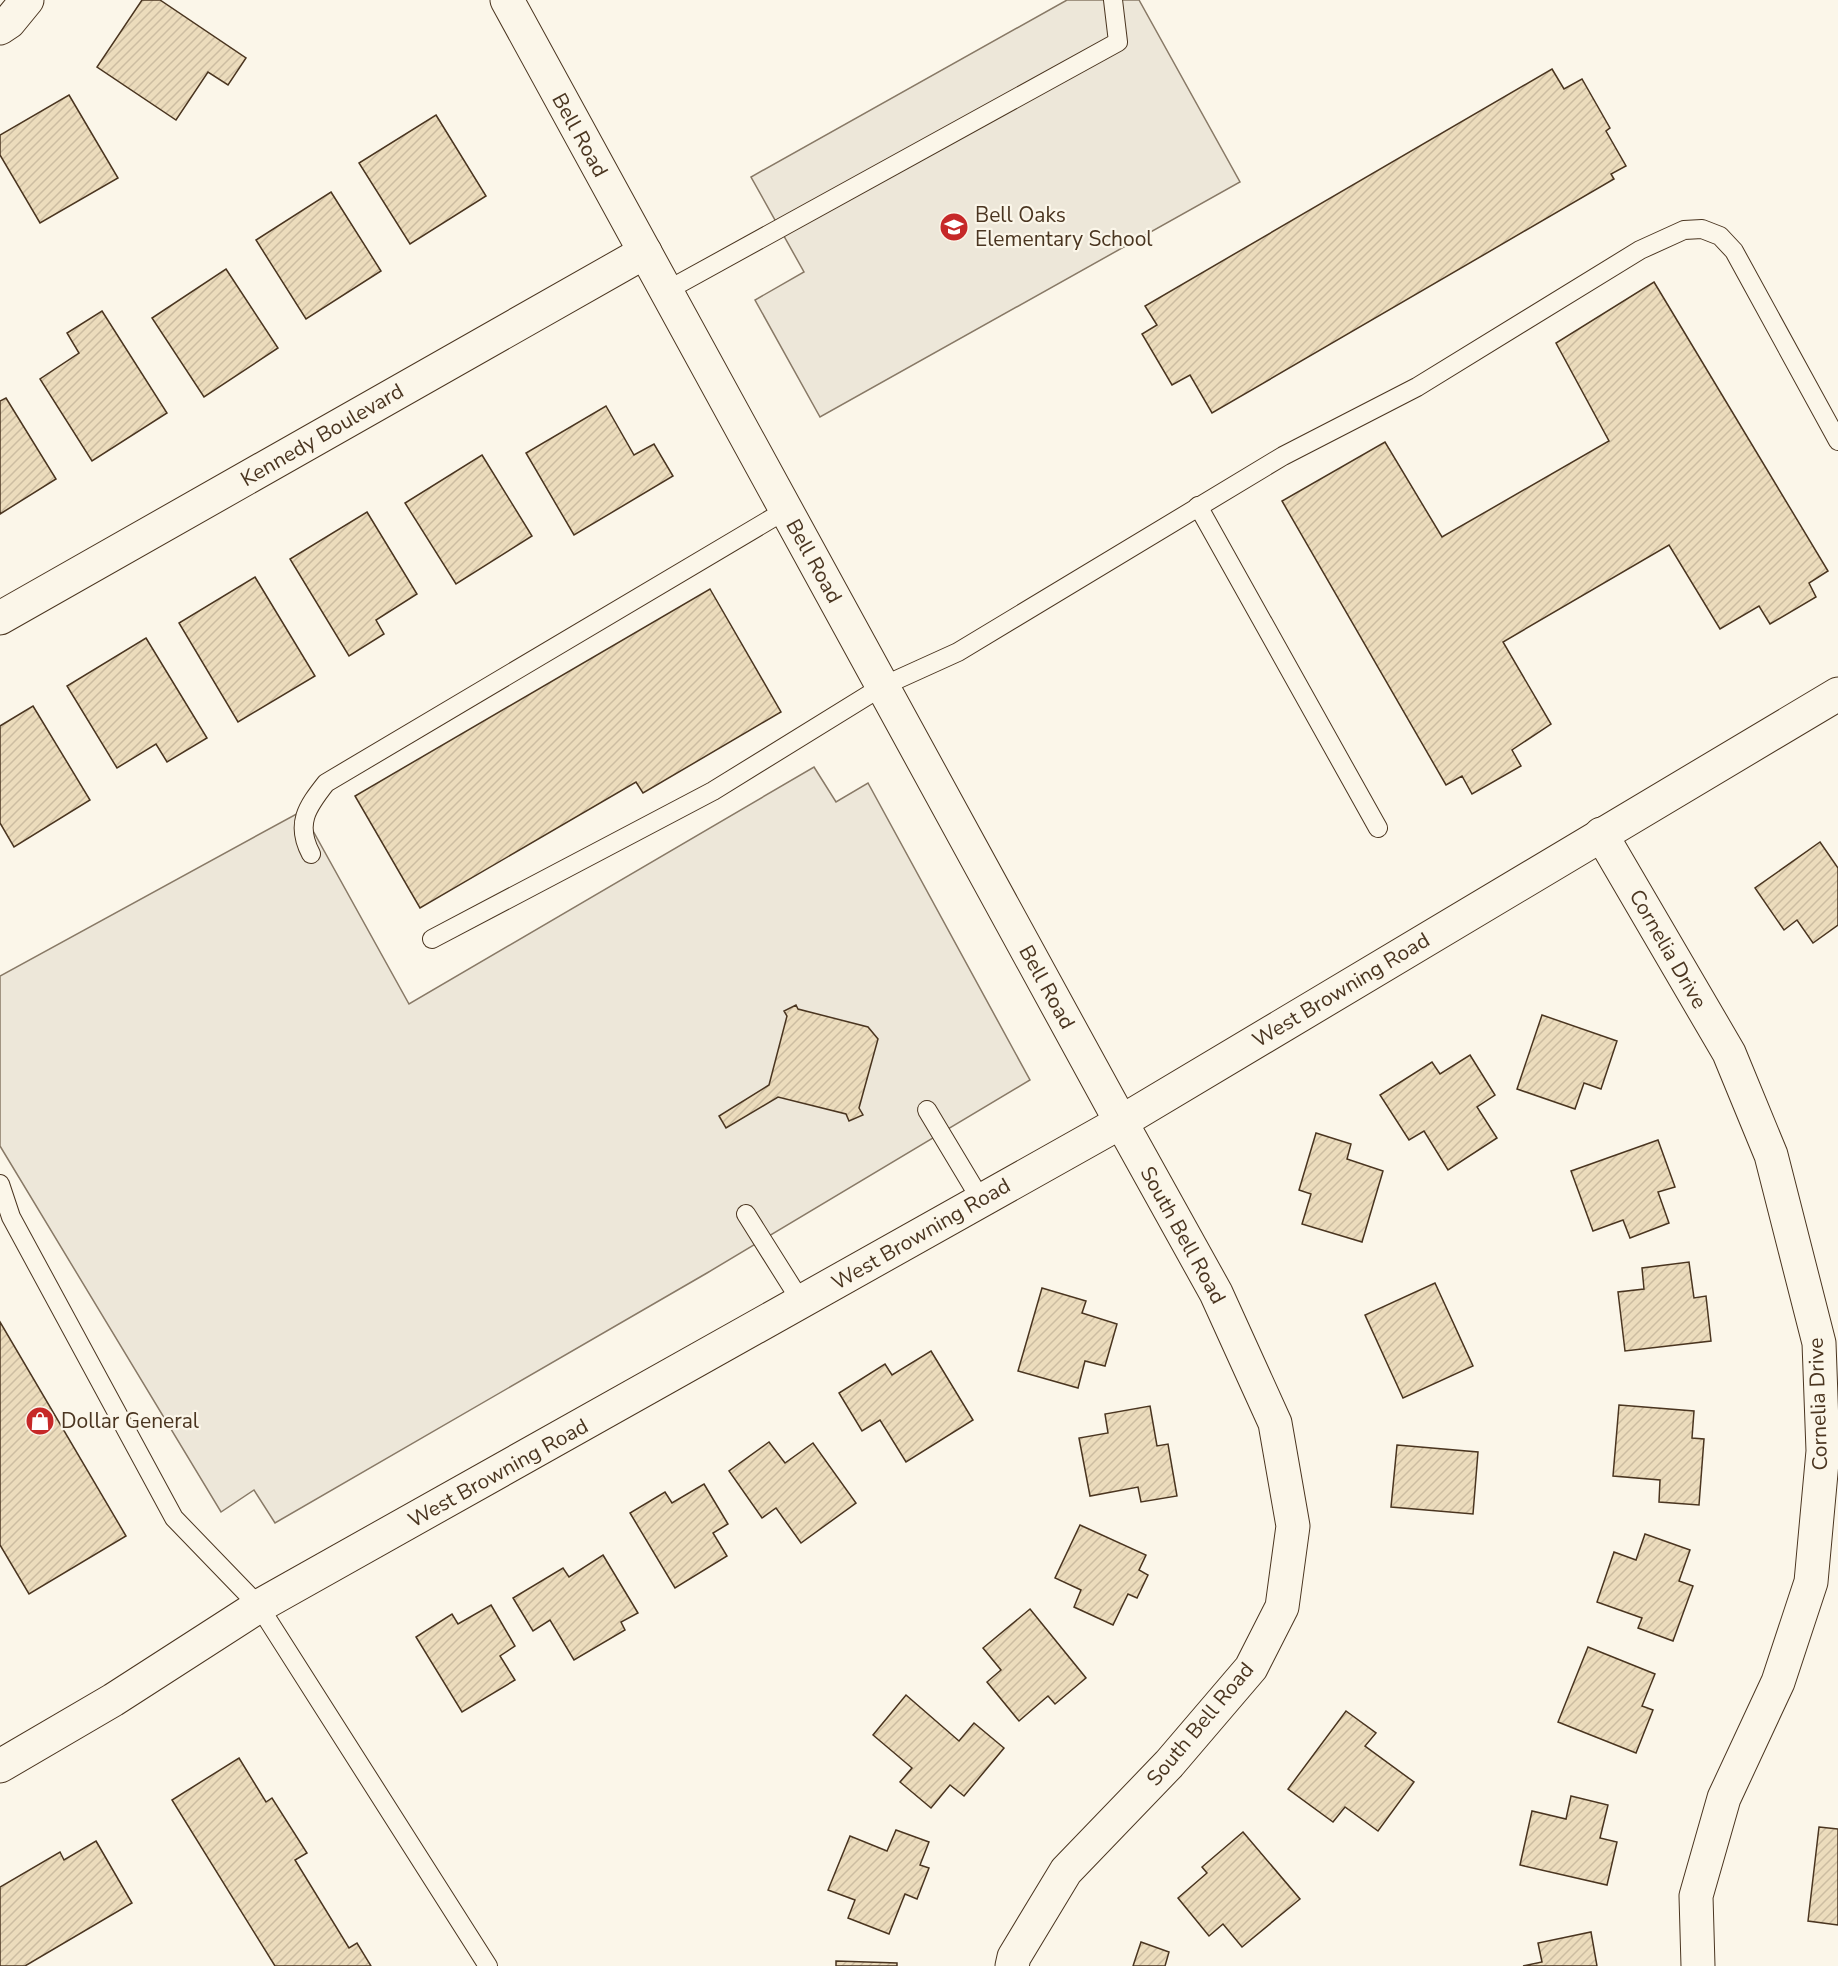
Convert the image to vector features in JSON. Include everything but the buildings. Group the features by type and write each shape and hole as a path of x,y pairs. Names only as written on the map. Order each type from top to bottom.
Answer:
{"street":[{"path":"0,28 9,22 27,0"},
{"name":"Bell Road","path":"507,0 1121,1122"},
{"name":"Kennedy Boulevard","path":"0,618 645,252"},
{"name":"West Browning Road","path":"0,1766 113,1700 259,1606 1121,1122 1838,694"},
{"name":"Cornelia Drive","path":"1600,834 1729,1053 1771,1155 1819,1343 1823,1451 1811,1582 1778,1682 1724,1798 1696,1896 1698,1966"},
{"name":"South Bell Road","path":"1012,1966 1014,1957 1066,1871 1168,1764 1251,1668 1282,1607 1293,1526 1275,1424 1216,1293 1121,1122"}],"lane":[{"path":"666,291 1118,42 1113,0"},
{"path":"432,939 713,791 883,686 958,652 1282,456 1417,387 1640,250 1684,230 1702,229 1720,236 1734,251 1838,441"},
{"path":"1198,506 1378,828"},
{"path":"311,854 303,840 302,829 313,800 326,783 786,510"},
{"path":"927,1110 981,1200"},
{"path":"0,1184 11,1217 174,1518 259,1606 488,1966"},
{"path":"746,1214 802,1303"}],"shaded area":[{"path":"1067,0 1139,0 1240,182 820,417 755,300 804,272 751,177"},
{"path":"814,767 836,802 868,783 1030,1080 707,1273 275,1523 254,1490 221,1512 0,1146 0,976 302,811 409,1004"}],"place":[{"name":"Bell Oaks Elementary School","path":"954,227"},
{"name":"Dollar General","path":"40,1421"}]}
